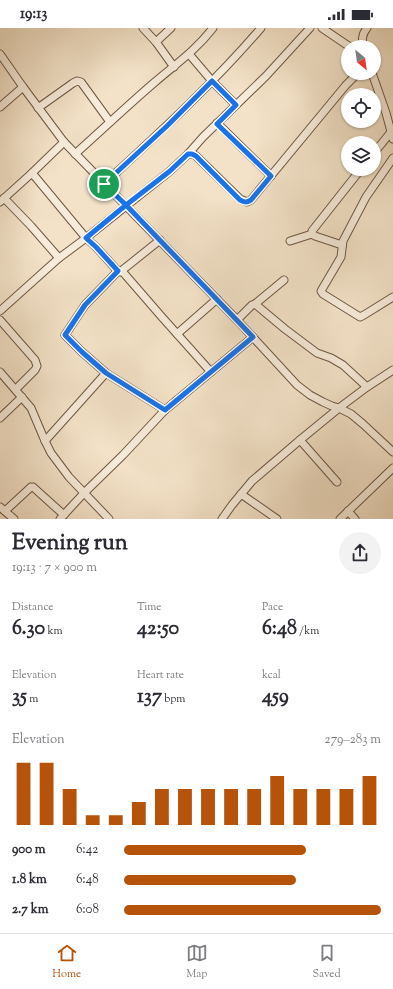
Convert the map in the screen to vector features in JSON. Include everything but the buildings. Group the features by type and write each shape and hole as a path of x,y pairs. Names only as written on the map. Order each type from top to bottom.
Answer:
{"street":[{"path":"143,28 156,42 174,67"},
{"path":"156,42 172,28"},
{"path":"104,184 167,126 230,63 261,28"},
{"path":"0,310 59,258 170,171 266,76 310,28"},
{"path":"322,28 341,41"},
{"path":"362,40 362,37 367,28"},
{"path":"75,154 156,80 189,54 209,30"},
{"path":"0,54 64,142 217,299 297,385 310,395 323,402 351,414 393,452"},
{"path":"189,54 212,81 236,105"},
{"path":"188,154 196,156 240,200 247,202 251,200 351,80"},
{"path":"374,80 393,139"},
{"path":"38,108 73,82 77,81 80,82 110,122"},
{"path":"0,107 23,87"},
{"path":"217,124 271,176"},
{"path":"381,144 391,132"},
{"path":"59,258 31,226 2,200 64,142"},
{"path":"393,158 366,197 343,241 343,251 341,257 321,291 323,294 360,317 364,316 393,297"},
{"path":"32,173 86,238 120,271 211,372"},
{"path":"312,234 312,231 355,176"},
{"path":"290,241 312,234 342,245"},
{"path":"160,240 120,271 85,305 65,335 77,348 106,373 165,410"},
{"path":"237,320 252,305 256,304 284,280"},
{"path":"177,334 217,299"},
{"path":"256,304 285,329 317,353 331,358 343,365 367,387"},
{"path":"0,320 36,360 37,366 35,370 16,389"},
{"path":"14,519 3,509 31,487 62,517 165,410 253,337"},
{"path":"222,519 252,481 339,408 393,370"},
{"path":"0,372 31,408 51,453 69,477 109,519"},
{"path":"45,441 106,373"},
{"path":"0,418 22,397"},
{"path":"300,440 337,482"},
{"path":"340,519 393,468"},
{"path":"241,494 277,519"},
{"path":"348,511 355,519"}],"route":[{"path":"104,184 126,205 86,238 118,271 85,305 65,335 106,373 142,397 165,410 253,337 126,205 170,171 188,154 196,156 240,200 244,202 251,200 271,176 217,124 236,105 212,81 167,126 104,184"}]}
